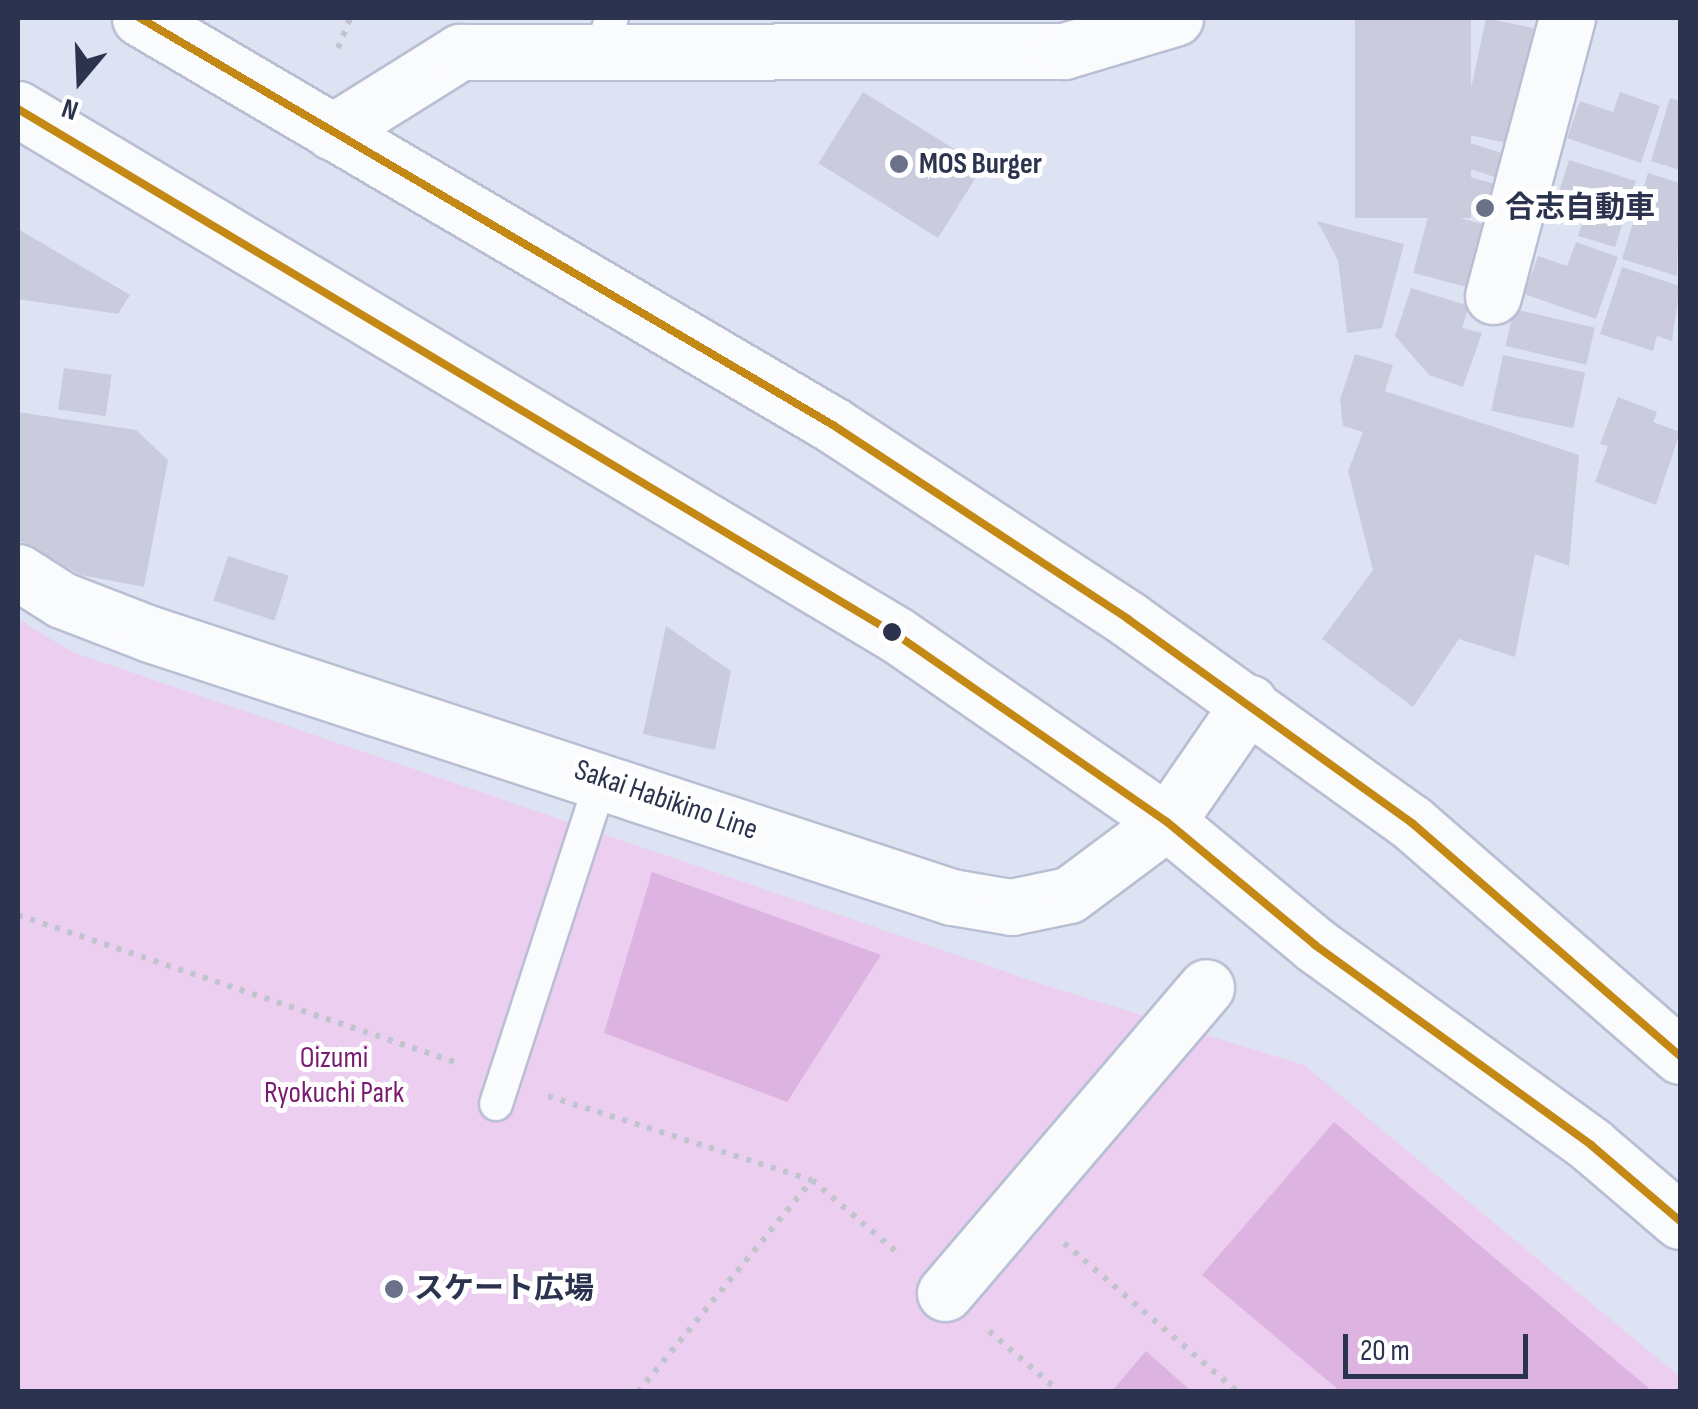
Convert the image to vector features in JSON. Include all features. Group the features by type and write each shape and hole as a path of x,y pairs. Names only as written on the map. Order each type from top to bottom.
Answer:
{"main road":[{"path":"140,18 832,425 1250,703 1412,823 1680,1056"},
{"path":"332,132 460,52 606,34 1064,51 1174,18"},
{"path":"1494,296 1567,18"},
{"path":"18,109 898,635 1167,822 1315,945 1591,1144 1680,1221"},
{"name":"Sakai Habikino Line","path":"18,572 62,600 150,634 602,778 952,898 1011,907 1068,895 1167,822 1250,703"},
{"path":"945,1294 1206,987"}],"lane":[{"path":"500,1092 602,778"}],"path":[{"path":"338,48 350,18"},
{"path":"18,915 500,1092 812,1180 638,1392"},
{"path":"1020,1206 1238,1392"}],"green space":[{"name":"Oizumi Ryokuchi Park","path":"18,619 72,652 1041,984 1304,1065 1680,1377 1680,1391 18,1391"}],"shaded area":[{"path":"652,872 881,955 787,1102 604,1033"},
{"path":"1334,1122 1652,1391 1340,1391 1202,1275"},
{"path":"1146,1351 1191,1391 1112,1391"}],"building":[{"path":"1355,18 1471,18 1471,218 1355,218"},
{"path":"1486,18 1541,30 1516,145 1461,133"},
{"name":"MOS Burger","path":"863,92 983,167 938,238 818,163"},
{"path":"1620,92 1660,106 1641,163 1567,138 1580,101 1613,112"},
{"path":"1670,98 1680,101 1680,170 1651,161"},
{"path":"1452,137 1514,157 1506,181 1444,161"},
{"path":"1569,160 1636,181 1615,247 1578,236 1584,217 1554,208"},
{"path":"1439,168 1507,188 1498,218 1430,199"},
{"path":"1648,173 1680,183 1677,276 1622,259"},
{"path":"1430,210 1493,227 1476,290 1413,273"},
{"path":"1317,221 1404,244 1382,328 1347,333 1338,260"},
{"path":"18,229 130,295 118,314 18,299"},
{"path":"1576,242 1618,257 1596,319 1524,294 1538,256 1567,266"},
{"path":"1622,267 1680,286 1672,341 1657,336 1653,351 1600,334"},
{"path":"1411,288 1469,306 1462,328 1482,333 1463,387 1429,375 1395,336"},
{"path":"1514,309 1595,328 1586,365 1505,346"},
{"path":"1355,354 1393,365 1385,391 1579,455 1569,566 1535,554 1515,657 1459,639 1413,707 1322,639 1373,570 1348,471 1363,432 1343,426 1340,399"},
{"path":"1503,355 1585,372 1573,428 1491,411"},
{"path":"64,368 112,375 106,416 58,410"},
{"path":"1618,397 1657,412 1653,422 1680,432 1656,505 1595,482 1608,446 1600,444"},
{"path":"18,412 136,430 168,460 144,587 81,575 18,540"},
{"path":"228,556 289,576 274,620 213,601"},
{"path":"666,626 731,671 715,750 643,734"}],"transit line":[{"path":"140,18 833,425 1128,619 1412,823 1680,1056"},
{"path":"18,109 897,635 1167,822 1315,945 1591,1145 1680,1221"}],"place":[{"name":"MOS Burger","path":"899,164"},
{"name":"合志自動車","path":"1485,208"},
{"name":"スケート広場","path":"394,1289"}]}
